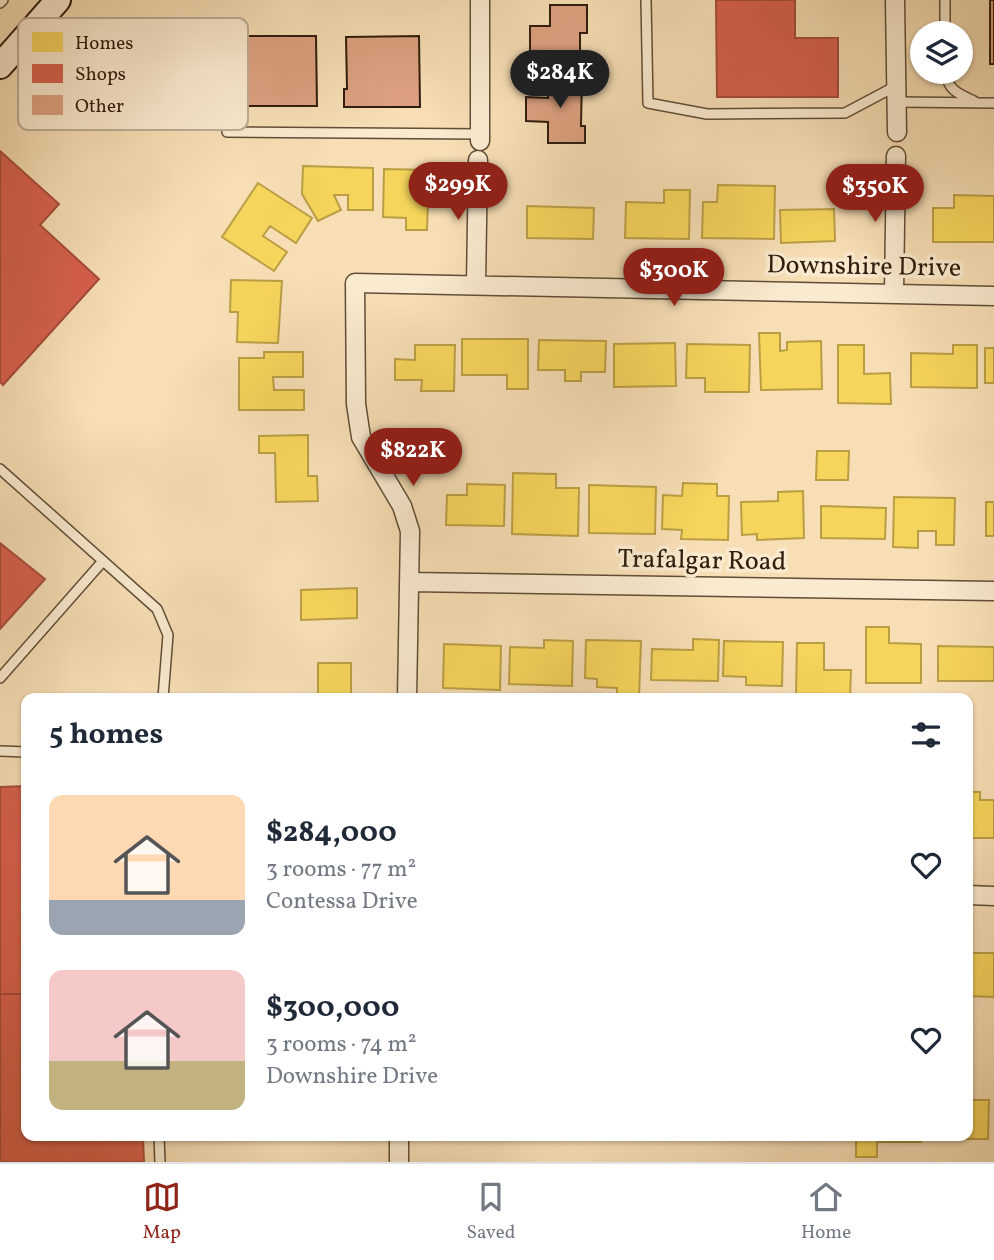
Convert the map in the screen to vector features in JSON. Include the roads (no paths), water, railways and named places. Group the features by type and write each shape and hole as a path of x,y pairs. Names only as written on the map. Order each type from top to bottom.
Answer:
{"street":[{"path":"42,18 58,0"},
{"path":"480,0 480,138"},
{"path":"895,0 897,131"},
{"path":"0,66 18,46"},
{"path":"894,293 896,156"},
{"path":"476,285 478,160"},
{"name":"Downshire Drive","path":"408,582 410,531 402,506 361,437 356,404 355,283 994,296"},
{"path":"407,693 408,582"},
{"name":"Trafalgar Road","path":"408,582 994,591"},
{"path":"973,895 994,896"},
{"path":"399,1141 399,1162"}],"lane":[{"path":"646,0 648,103 706,114 845,113 897,94 994,103"},
{"path":"945,0 945,21"},
{"path":"948,84 952,90 978,103"},
{"path":"227,132 480,138"},
{"path":"0,468 157,609 168,635 163,693"},
{"path":"0,678 103,561"},
{"path":"0,751 21,752"},
{"path":"159,1141 159,1162"}]}
